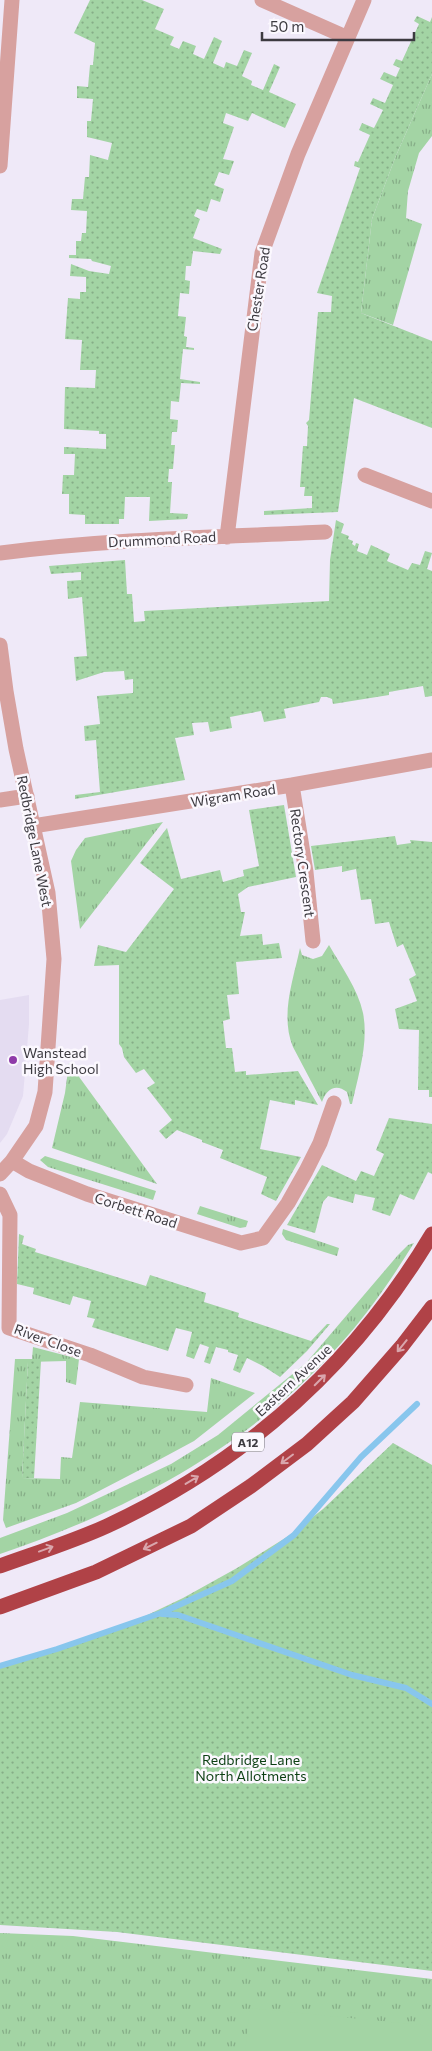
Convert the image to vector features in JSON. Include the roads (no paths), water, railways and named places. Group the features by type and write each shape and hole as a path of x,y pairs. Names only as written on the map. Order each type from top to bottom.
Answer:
{"highway":[{"name":"Eastern Avenue","path":"0,1566 79,1538 133,1513 201,1474 250,1440 297,1402 344,1354 384,1305 432,1234"},
{"name":"A12","path":"0,1607 96,1572 191,1526 251,1486 307,1444 353,1402 402,1346 432,1307"}],"street":[{"path":"0,166 12,0"},
{"path":"262,0 346,37"},
{"name":"Chester Road","path":"227,536 262,253 298,154 346,37 364,0"},
{"path":"366,475 432,501"},
{"name":"Drummond Road","path":"0,552 58,545 143,539 325,532"},
{"name":"Redbridge Lane West","path":"0,645 6,691 48,894 54,959 45,1092 36,1126 12,1161 0,1174"},
{"name":"Wigram Road","path":"33,826 292,785 432,760"},
{"name":"Rectory Crescent","path":"292,785 306,872 313,940"},
{"path":"0,800 27,796"},
{"name":"Corbett Road","path":"12,1161 29,1171 87,1194 241,1243 263,1238 288,1203 320,1143 334,1103"},
{"name":"River Close","path":"0,1194 10,1216 9,1328 90,1355 143,1377 186,1385"}],"waterway":[{"path":"0,1666 57,1649 161,1613 232,1581 294,1535 361,1457 417,1404"},
{"path":"162,1614 178,1615 352,1675 406,1688 432,1704"}],"place":[{"name":"Wanstead High School","path":"13,1060"}],"park label":[{"name":"Redbridge Lane North Allotments","path":"251,1768"}]}
